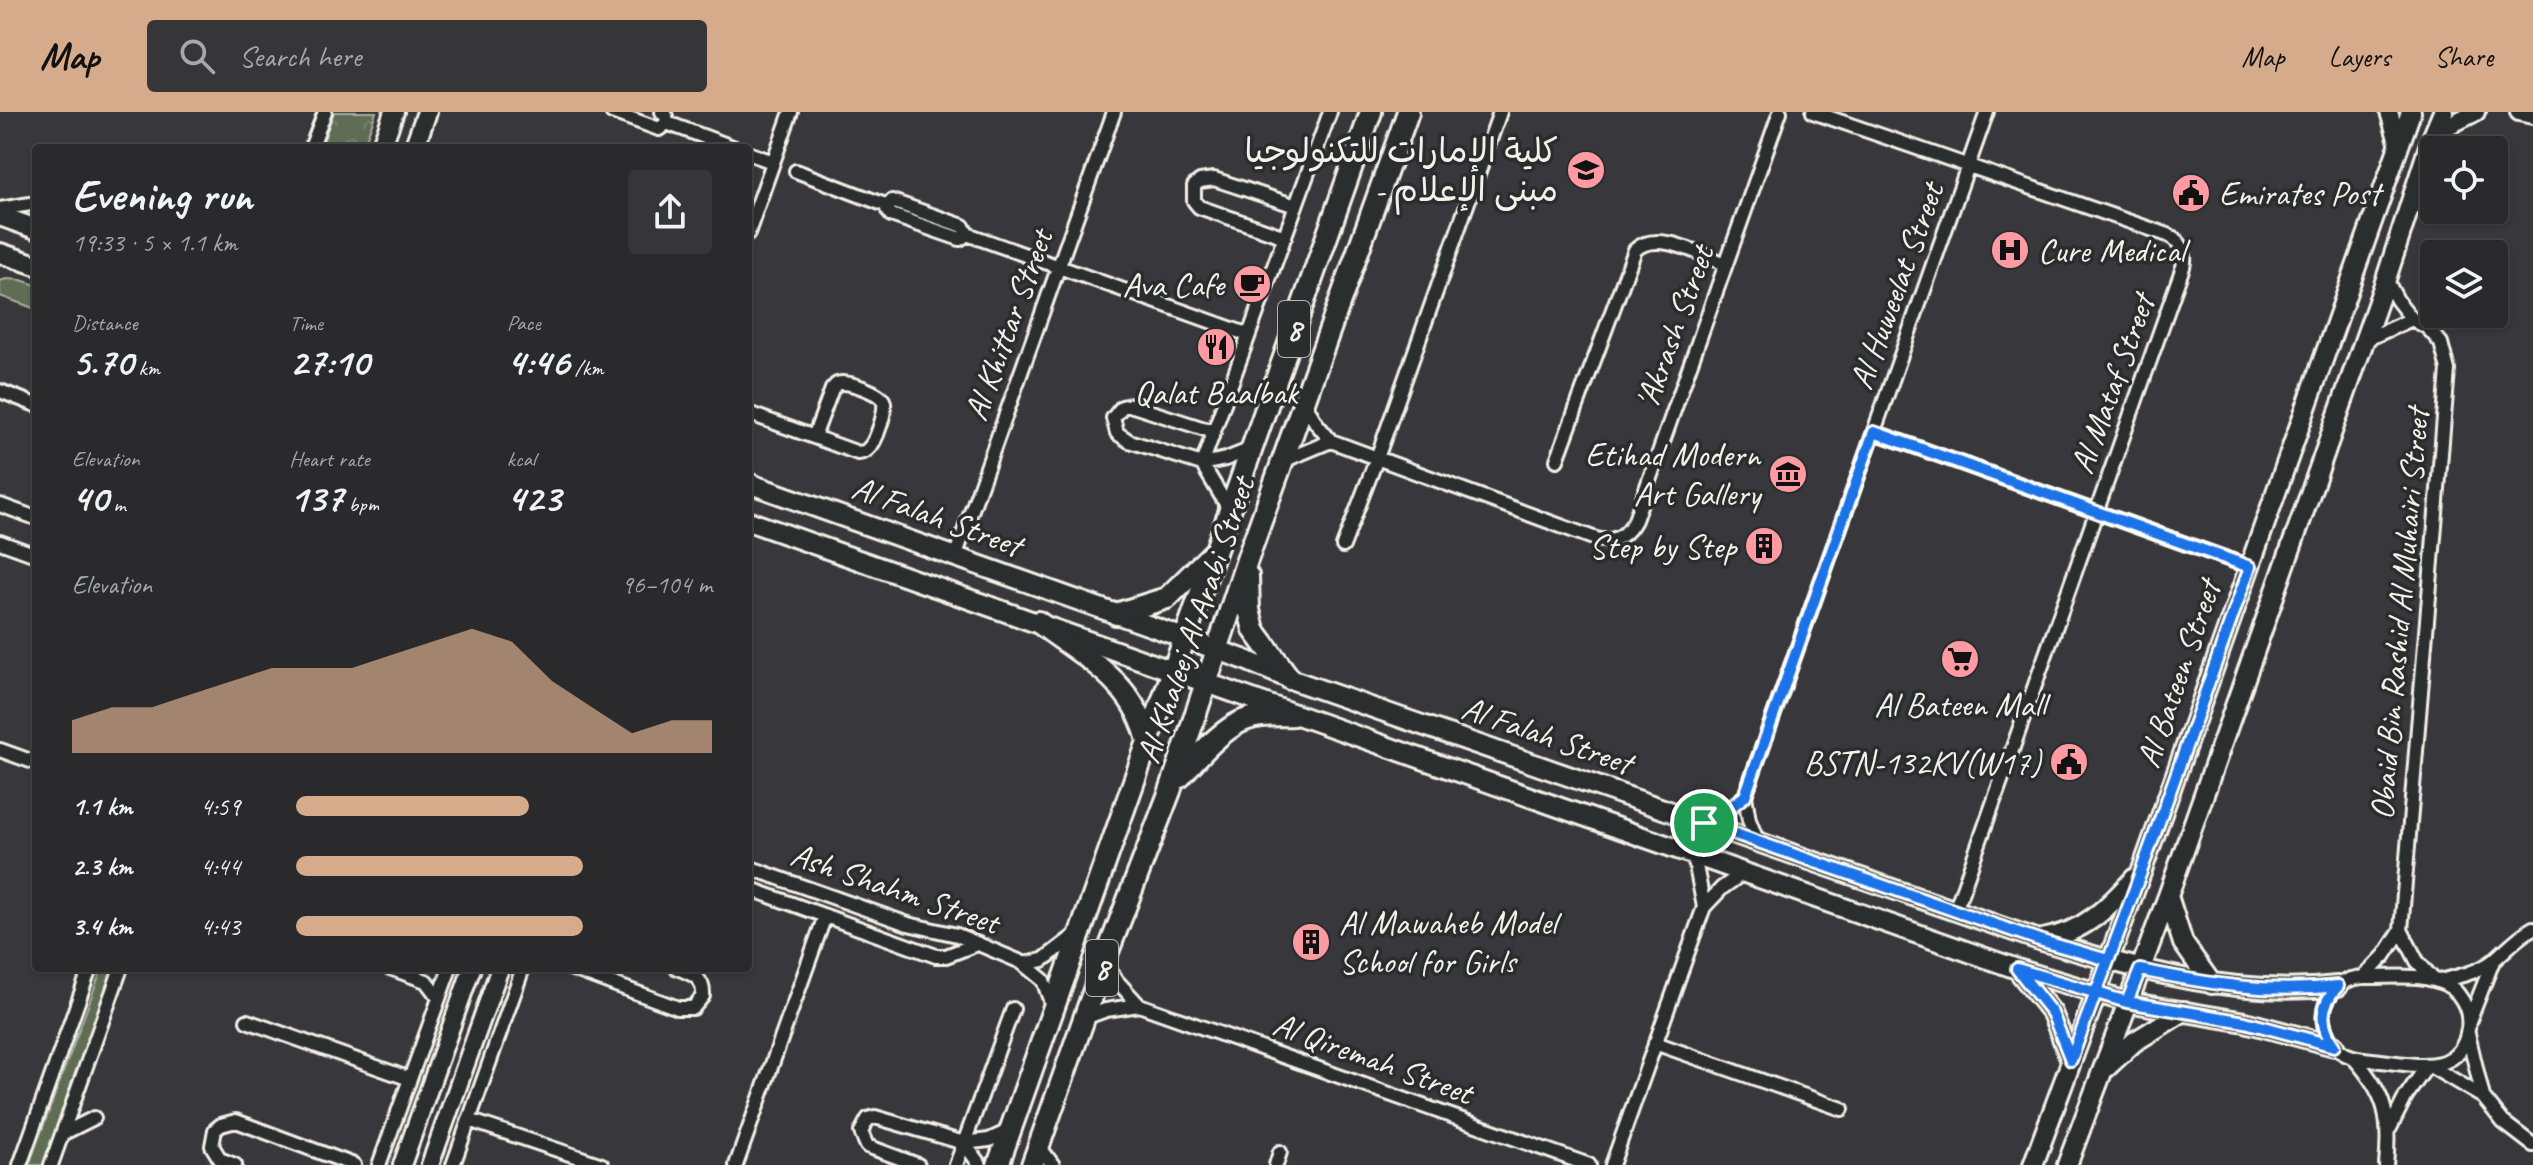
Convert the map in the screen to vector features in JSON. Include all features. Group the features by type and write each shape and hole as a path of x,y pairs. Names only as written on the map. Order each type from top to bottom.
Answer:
{"highway":[{"name":"Al Khaleej Al Arabi Street","path":"998,1165 1371,112"},
{"name":"Al Khaleej Al Arabi Street","path":"1036,1156 1104,962 1170,791 1247,560 1408,112"},
{"path":"1116,614 1153,604 1174,593 1218,547"},
{"path":"1247,560 1251,624 1290,679"},
{"path":"1038,622 1115,680 1127,693 1140,715 1149,745"},
{"path":"1170,791 1199,755 1238,723 1253,717 1293,715"}],"main road":[{"path":"382,144 394,112"},
{"path":"415,144 427,112"},
{"name":"Al Bateen Street","path":"2033,1165 2142,870 2411,112"},
{"name":"Al Bateen Street","path":"2433,136 2443,112"},
{"name":"Al Bateen Street","path":"2067,1165 2168,896 2365,340 2420,174"},
{"path":"0,216 32,228"},
{"path":"0,253 28,262"},
{"name":"Al Falah Street","path":"752,484 1217,650 1290,679 2039,940 2140,970 2212,984 2275,990 2338,986"},
{"name":"Al Falah Street","path":"752,522 2017,969 2127,1002 2275,1029 2334,1046"},
{"path":"2039,940 2065,935 2087,925 2105,911 2142,870"},
{"path":"2168,896 2183,943 2212,984"},
{"path":"2017,969 2052,1013 2071,1060"},
{"path":"2099,1075 2134,1042 2184,1011"}],"street":[{"path":"313,144 325,112"},
{"path":"612,112 655,129 662,129 664,118 726,144"},
{"path":"752,222 791,112"},
{"name":"Al Khittar Street","path":"955,557 1114,112"},
{"path":"1202,464 1330,112"},
{"path":"1343,546 1500,112"},
{"name":"'Akrash Street","path":"1331,441 1596,539 1609,541 1622,536 1635,520 1780,112"},
{"name":"Al Mataf Street","path":"1813,112 2168,235 2182,248 2183,267 1955,911"},
{"name":"Al Huweelat Street","path":"1745,796 1987,112"},
{"path":"2389,112 2399,145"},
{"path":"2437,136 2446,127 2476,112"},
{"path":"752,154 773,162"},
{"path":"796,171 888,206 891,215 960,239 967,234 1249,335"},
{"path":"1285,237 1199,207 1194,201 1194,186 1200,181 1214,179 1296,206"},
{"path":"0,209 32,204"},
{"path":"1557,460 1635,250 1645,243 1660,240 1726,264"},
{"path":"0,265 28,262"},
{"name":"Obaid Bin Rashid Al Muhairi Street","path":"2386,279 2412,319 2428,328 2441,343 2448,370 2401,930"},
{"path":"2365,340 2412,319"},
{"path":"752,414 814,437 858,453 872,445 886,409 884,401 877,395 844,383 837,384 832,389 814,437"},
{"path":"0,391 32,403"},
{"path":"1283,461 1331,441 1304,402"},
{"name":"Al Khaleej Al Arabi Street","path":"1214,432 1130,405 1122,407 1113,418 1113,426 1122,438 1202,464 1251,449"},
{"path":"1874,432 2250,567"},
{"name":"Al Khaleej Al Arabi Street","path":"1202,464 1229,509"},
{"path":"0,505 32,517"},
{"path":"0,542 32,554"},
{"path":"0,750 32,762"},
{"path":"1704,823 1745,796 1749,820 1758,843"},
{"path":"1694,856 1704,907"},
{"name":"Ash Shahm Street","path":"752,868 908,924 950,933 1023,964 1043,980 1053,1008"},
{"path":"1612,1165 1704,907 1722,888 1743,873"},
{"path":"752,889 941,957 977,944"},
{"path":"736,1165 825,916"},
{"path":"2533,928 2514,940 2493,961 2467,973 2436,980 2364,977 2346,981 2326,1001 2323,1020 2334,1046 2353,1057 2428,1066 2483,1097 2503,1122 2533,1145"},
{"path":"2364,977 2385,955 2401,930"},
{"path":"2401,930 2410,951 2436,980 2461,997 2483,1097"},
{"name":"Ash Shahm Street","path":"1023,964 1050,956 1080,932"},
{"path":"941,957 951,945 950,933"},
{"path":"2386,1165 2390,1128 2406,1096 2428,1066 2454,1055 2493,961"},
{"name":"Al Qiremah Street","path":"1104,962 1139,1005 1589,1165"},
{"path":"20,1165 89,972"},
{"path":"51,1165 120,972"},
{"path":"401,972 426,981 439,998"},
{"path":"379,1165 449,972"},
{"path":"402,1165 471,972"},
{"path":"430,1165 499,972"},
{"path":"453,1165 522,972"},
{"path":"581,972 678,1008 693,1008 703,996 701,982 686,972"},
{"path":"1084,1018 1106,1010 1139,1005"},
{"path":"956,1165 1013,1009"},
{"path":"247,1021 410,1079"},
{"path":"1655,1043 1842,1109"},
{"path":"2353,1057 2377,1090 2390,1128"},
{"path":"918,1165 867,1146 862,1140 863,1125 868,1119 883,1117 964,1143 989,1140 1011,1130"},
{"path":"62,1134 94,1118"},
{"path":"469,1120 602,1165"},
{"path":"235,1165 220,1159 212,1146 215,1130 228,1121 236,1121 354,1165"},
{"path":"964,1143 980,1165"},
{"path":"1276,1165 1280,1152"},
{"name":"Al Khaleej Al Arabi Street","path":"1036,1156 1053,1165"}],"green space":[{"path":"334,112 376,112 364,144 322,144"},
{"path":"21,280 32,284 32,308 0,296 0,281"},
{"path":"101,972 115,972 43,1165 29,1165"}],"place":[{"name":"كلية الإمارات للتكنولوجيا - مبنى الإعلام","path":"1586,170"},
{"name":"Emirates Post","path":"2191,193"},
{"name":"Cure Medical","path":"2010,250"},
{"name":"Ava Cafe","path":"1252,284"},
{"name":"Qalat Baalbak","path":"1216,347"},
{"name":"Etihad Modern Art Gallery","path":"1788,474"},
{"name":"Step by Step","path":"1764,546"},
{"name":"Al Bateen Mall","path":"1960,659"},
{"name":"BSTN-132KV(W17)","path":"2069,762"},
{"name":"Al Mawaheb Model School for Girls","path":"1311,942"}],"route":[{"path":"1704,823 1745,796 1874,432 2250,567 2142,870 2096,993 2127,1002 2245,1022 2334,1046 2323,1020 2326,1001 2338,986 2288,990 2237,988 2140,970 2127,1002 2096,993 2072,985 2017,969 2052,1013 2071,1060 2096,993 2108,960 2039,940 1704,823"}]}
